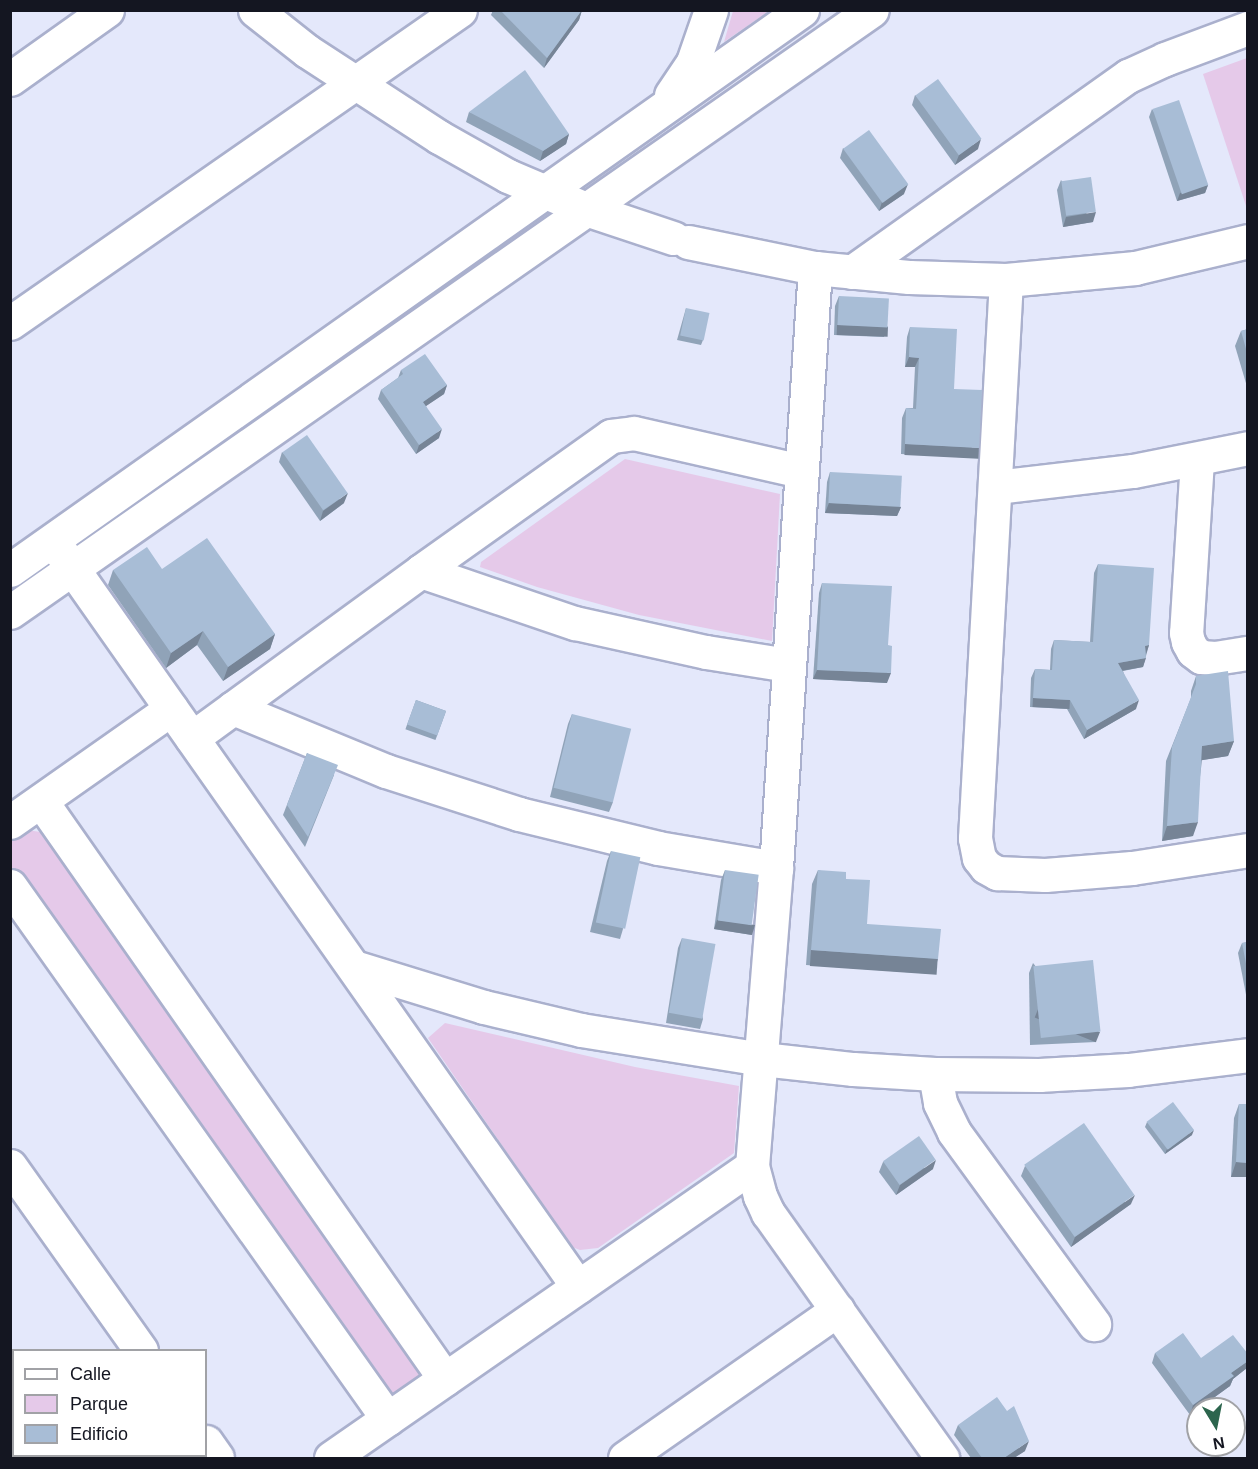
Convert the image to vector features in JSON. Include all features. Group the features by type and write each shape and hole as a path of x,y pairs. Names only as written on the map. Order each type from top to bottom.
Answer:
{"street":[{"path":"10,79 107,10"},
{"path":"255,10 307,51 439,137 508,176 543,192 680,240 814,268 1006,280 1135,268 1248,241"},
{"path":"10,323 460,10"},
{"path":"658,111 680,84 693,62 711,10"},
{"path":"10,570 802,10"},
{"path":"10,612 872,10"},
{"path":"852,272 1128,76 1165,58 1248,28"},
{"path":"814,268 776,868 752,1166 760,1196 768,1213 837,1310 930,1454"},
{"path":"1006,280 975,837 979,858 986,867 997,873 1045,875 1132,868 1248,850"},
{"path":"192,738 603,440 618,434 634,434 801,471"},
{"path":"996,487 1087,478 1197,460 1248,448"},
{"path":"1197,460 1186,633 1188,642 1192,651 1201,657 1215,658 1248,653"},
{"path":"53,541 578,1287"},
{"path":"420,571 575,622 696,650 789,665"},
{"path":"233,708 386,771 519,814 658,848 776,868"},
{"path":"11,822 171,709"},
{"path":"41,801 445,1379"},
{"path":"10,886 388,1419"},
{"path":"354,967 484,1006 571,1028 762,1059 935,1074 1087,1073 1246,1056"},
{"path":"935,1074 940,1103 954,1132 1094,1324"},
{"path":"10,1166 140,1349"},
{"path":"330,1458 752,1166"},
{"path":"625,1458 837,1310"},
{"path":"207,1443 217,1458"}],"green space":[{"path":"733,10 769,11 724,42"},
{"path":"1247,58 1247,209 1203,74"},
{"path":"625,459 780,494 772,641 639,615 537,587 480,567 481,562"},
{"path":"27,830 47,833 420,1366 417,1385 401,1395 383,1391 12,871 10,841"},
{"path":"445,1023 635,1067 739,1086 734,1153 598,1248 580,1250 572,1247 428,1038"}],"building":[{"path":"500,10 582,10 547,58"},
{"path":"525,70 569,134 543,151 469,112"},
{"path":"938,79 981,139 959,155 915,95"},
{"path":"1179,100 1208,185 1182,194 1153,109"},
{"path":"869,130 908,184 882,203 843,149"},
{"path":"1091,177 1096,212 1066,216 1061,181"},
{"path":"839,296 889,299 887,328 837,325"},
{"path":"686,308 709,313 704,340 680,335"},
{"path":"910,327 957,329 954,389 982,390 979,448 905,444 906,408 916,409 919,358 909,357"},
{"path":"1248,329 1248,356 1241,331"},
{"path":"425,354 447,385 423,402 442,429 419,445 381,390 403,374 401,370"},
{"path":"307,435 348,493 323,510 282,452"},
{"path":"830,472 902,476 900,507 828,503"},
{"path":"207,538 275,634 228,667 203,631 171,653 113,570 147,547 162,569"},
{"path":"1098,564 1154,568 1149,645 1145,646 1146,658 1118,663 1139,700 1087,730 1070,700 1033,698 1035,669 1052,670 1054,640 1093,642"},
{"path":"822,583 892,586 888,645 892,646 891,673 817,670"},
{"path":"1228,671 1234,741 1202,746 1198,822 1167,826 1172,747 1196,684 1196,676"},
{"path":"416,700 446,711 437,735 407,724"},
{"path":"572,714 631,729 613,802 554,788"},
{"path":"307,753 338,765 308,837 287,805"},
{"path":"611,851 640,857 625,929 596,922"},
{"path":"725,870 759,875 752,925 718,921"},
{"path":"818,870 846,872 846,879 870,880 867,924 941,929 938,959 811,950"},
{"path":"682,938 715,944 702,1019 669,1013"},
{"path":"1248,942 1248,974 1242,943"},
{"path":"1093,960 1101,1032 1041,1038 1033,966"},
{"path":"1173,1102 1194,1130 1168,1150 1147,1122"},
{"path":"1239,1104 1248,1104 1248,1163 1236,1162"},
{"path":"1084,1123 1134,1195 1075,1237 1024,1165"},
{"path":"919,1136 936,1160 900,1185 883,1161"},
{"path":"1183,1333 1201,1358 1233,1335 1248,1354 1248,1361 1231,1373 1234,1376 1204,1397 1187,1397 1155,1353"},
{"path":"997,1397 1007,1411 1014,1406 1029,1441 1004,1458 982,1458 958,1425"}]}
